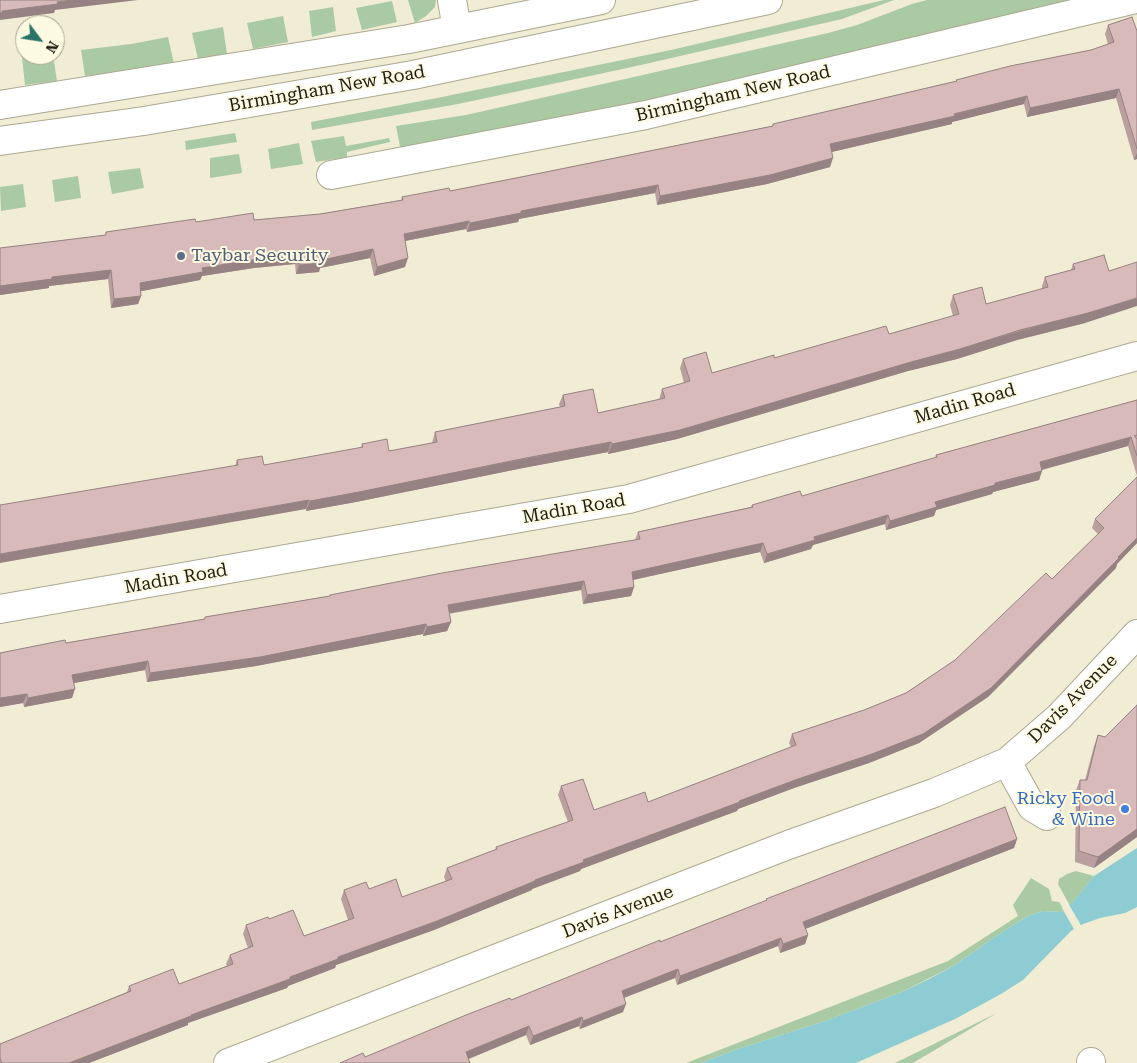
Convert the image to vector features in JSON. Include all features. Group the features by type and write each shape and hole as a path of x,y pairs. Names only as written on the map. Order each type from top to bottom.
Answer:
{"main road":[{"path":"452,0 457,29"},
{"name":"Birmingham New Road","path":"0,105 399,40 601,0"},
{"name":"Birmingham New Road","path":"0,141 144,121 413,75 768,0"},
{"name":"Birmingham New Road","path":"332,176 646,115 1132,0"},
{"name":"Madin Road","path":"0,609 629,499 1137,356"},
{"name":"Davis Avenue","path":"228,1063 788,845 934,792 1007,762 1059,717 1137,634"},
{"path":"1007,762 1032,807 1048,816"}],"green space":[{"path":"408,0 436,0 435,7 415,23"},
{"path":"884,0 894,0 842,19 632,67 458,104 312,130 311,122 671,50"},
{"path":"927,0 1082,0 736,85 401,152 396,126 466,115 828,33 857,25"},
{"path":"392,1 397,22 362,30 356,8"},
{"path":"333,7 336,31 312,37 309,11"},
{"path":"283,16 288,42 253,49 247,23"},
{"path":"223,27 227,54 198,59 192,33"},
{"path":"168,37 174,64 85,76 81,50"},
{"path":"23,65 55,65 57,81 25,85"},
{"path":"235,133 237,142 186,150 185,141"},
{"path":"344,136 346,146 389,138 390,142 347,152 347,157 316,162 311,141"},
{"path":"299,143 303,164 271,169 268,149"},
{"path":"239,154 242,173 210,178 210,158"},
{"path":"140,168 144,188 112,194 108,172"},
{"path":"78,176 81,198 55,202 52,180"},
{"path":"23,184 26,207 1,211 0,187"},
{"path":"1076,871 1094,876 1070,906 1058,884 1059,879"},
{"path":"1031,878 1049,889 1052,901 1059,902 1064,910 1061,912 1043,911 1028,916 955,965 902,992 825,1021 701,1063 686,1063 948,961 1018,916 1013,905"},
{"path":"997,1013 913,1063 895,1063"}],"water":[{"path":"1137,848 1137,907 1125,913 1083,924 1071,931 1023,980 955,1019 856,1063 701,1063 825,1021 902,992 929,979 955,965 1028,916 1043,911 1061,912 1073,902 1094,876"}],"pier":[{"path":"1068,903 1082,927 1075,931 1062,908"}],"building":[{"path":"0,0 72,0 57,2 58,4 2,11 0,13"},
{"path":"1132,17 1137,31 1137,149 1119,89 1030,108 1027,96 954,114 955,116 830,144 833,158 770,175 660,196 658,185 521,211 521,213 470,223 469,221 404,234 408,258 377,267 373,249 322,260 322,263 299,265 299,256 258,259 202,268 203,272 140,283 141,296 114,299 111,270 0,286 0,248 106,235 106,232 195,219 196,222 253,213 254,220 320,214 403,200 402,197 449,188 450,191 773,126 773,124 957,81 1010,66 1091,50 1114,42 1108,25"},
{"path":"1104,255 1109,271 1137,262 1137,298 1088,313 1020,330 680,430 612,444 611,442 526,458 310,501 0,554 0,505 238,465 237,460 262,456 264,465 363,447 362,444 387,439 389,451 437,442 435,432 565,406 563,395 593,389 598,413 665,398 662,389 690,381 683,359 706,352 712,373 774,355 774,358 886,326 889,334 959,314 953,295 982,287 986,304 1048,287 1045,277 1075,269 1073,264"},
{"path":"1137,400 1137,435 1134,436 1137,439 1137,456 1131,437 1040,462 1042,471 995,483 995,485 935,502 937,507 890,521 888,515 814,537 815,540 767,554 763,543 632,572 634,587 587,595 584,581 448,605 451,622 427,627 426,624 260,657 150,673 148,661 72,675 75,689 28,698 27,694 0,698 0,653 65,640 66,643 205,619 205,617 330,596 442,573 640,539 638,532 753,507 752,505 800,491 802,496 937,457 936,455"},
{"path":"1137,477 1137,538 991,688 923,734 583,860 584,862 535,880 437,921 338,957 338,959 290,977 290,979 191,1015 69,1063 2,1063 0,1044 131,991 129,986 173,969 179,984 233,964 230,955 253,946 246,925 293,910 304,936 354,918 344,890 366,882 369,889 396,879 402,897 452,879 447,868 497,849 496,847 573,820 561,786 583,779 594,810 645,792 648,802 796,745 792,734 864,710 906,693 955,660 1046,573 1052,579 1104,528 1095,519"},
{"name":"Ricky Food & Wine","path":"1137,705 1137,829 1098,857 1079,851 1080,780 1087,780 1098,735 1105,737"},
{"path":"1005,807 1017,839 803,922 808,935 783,944 781,938 680,976 678,969 622,991 626,1004 583,1021 582,1017 533,1036 529,1026 466,1052 470,1063 340,1063 363,1053 365,1057 466,1015 510,998 511,1000 660,940 660,942"}],"place":[{"name":"Taybar Security","path":"181,256"},
{"name":"Ricky Food & Wine","path":"1125,809"}]}
